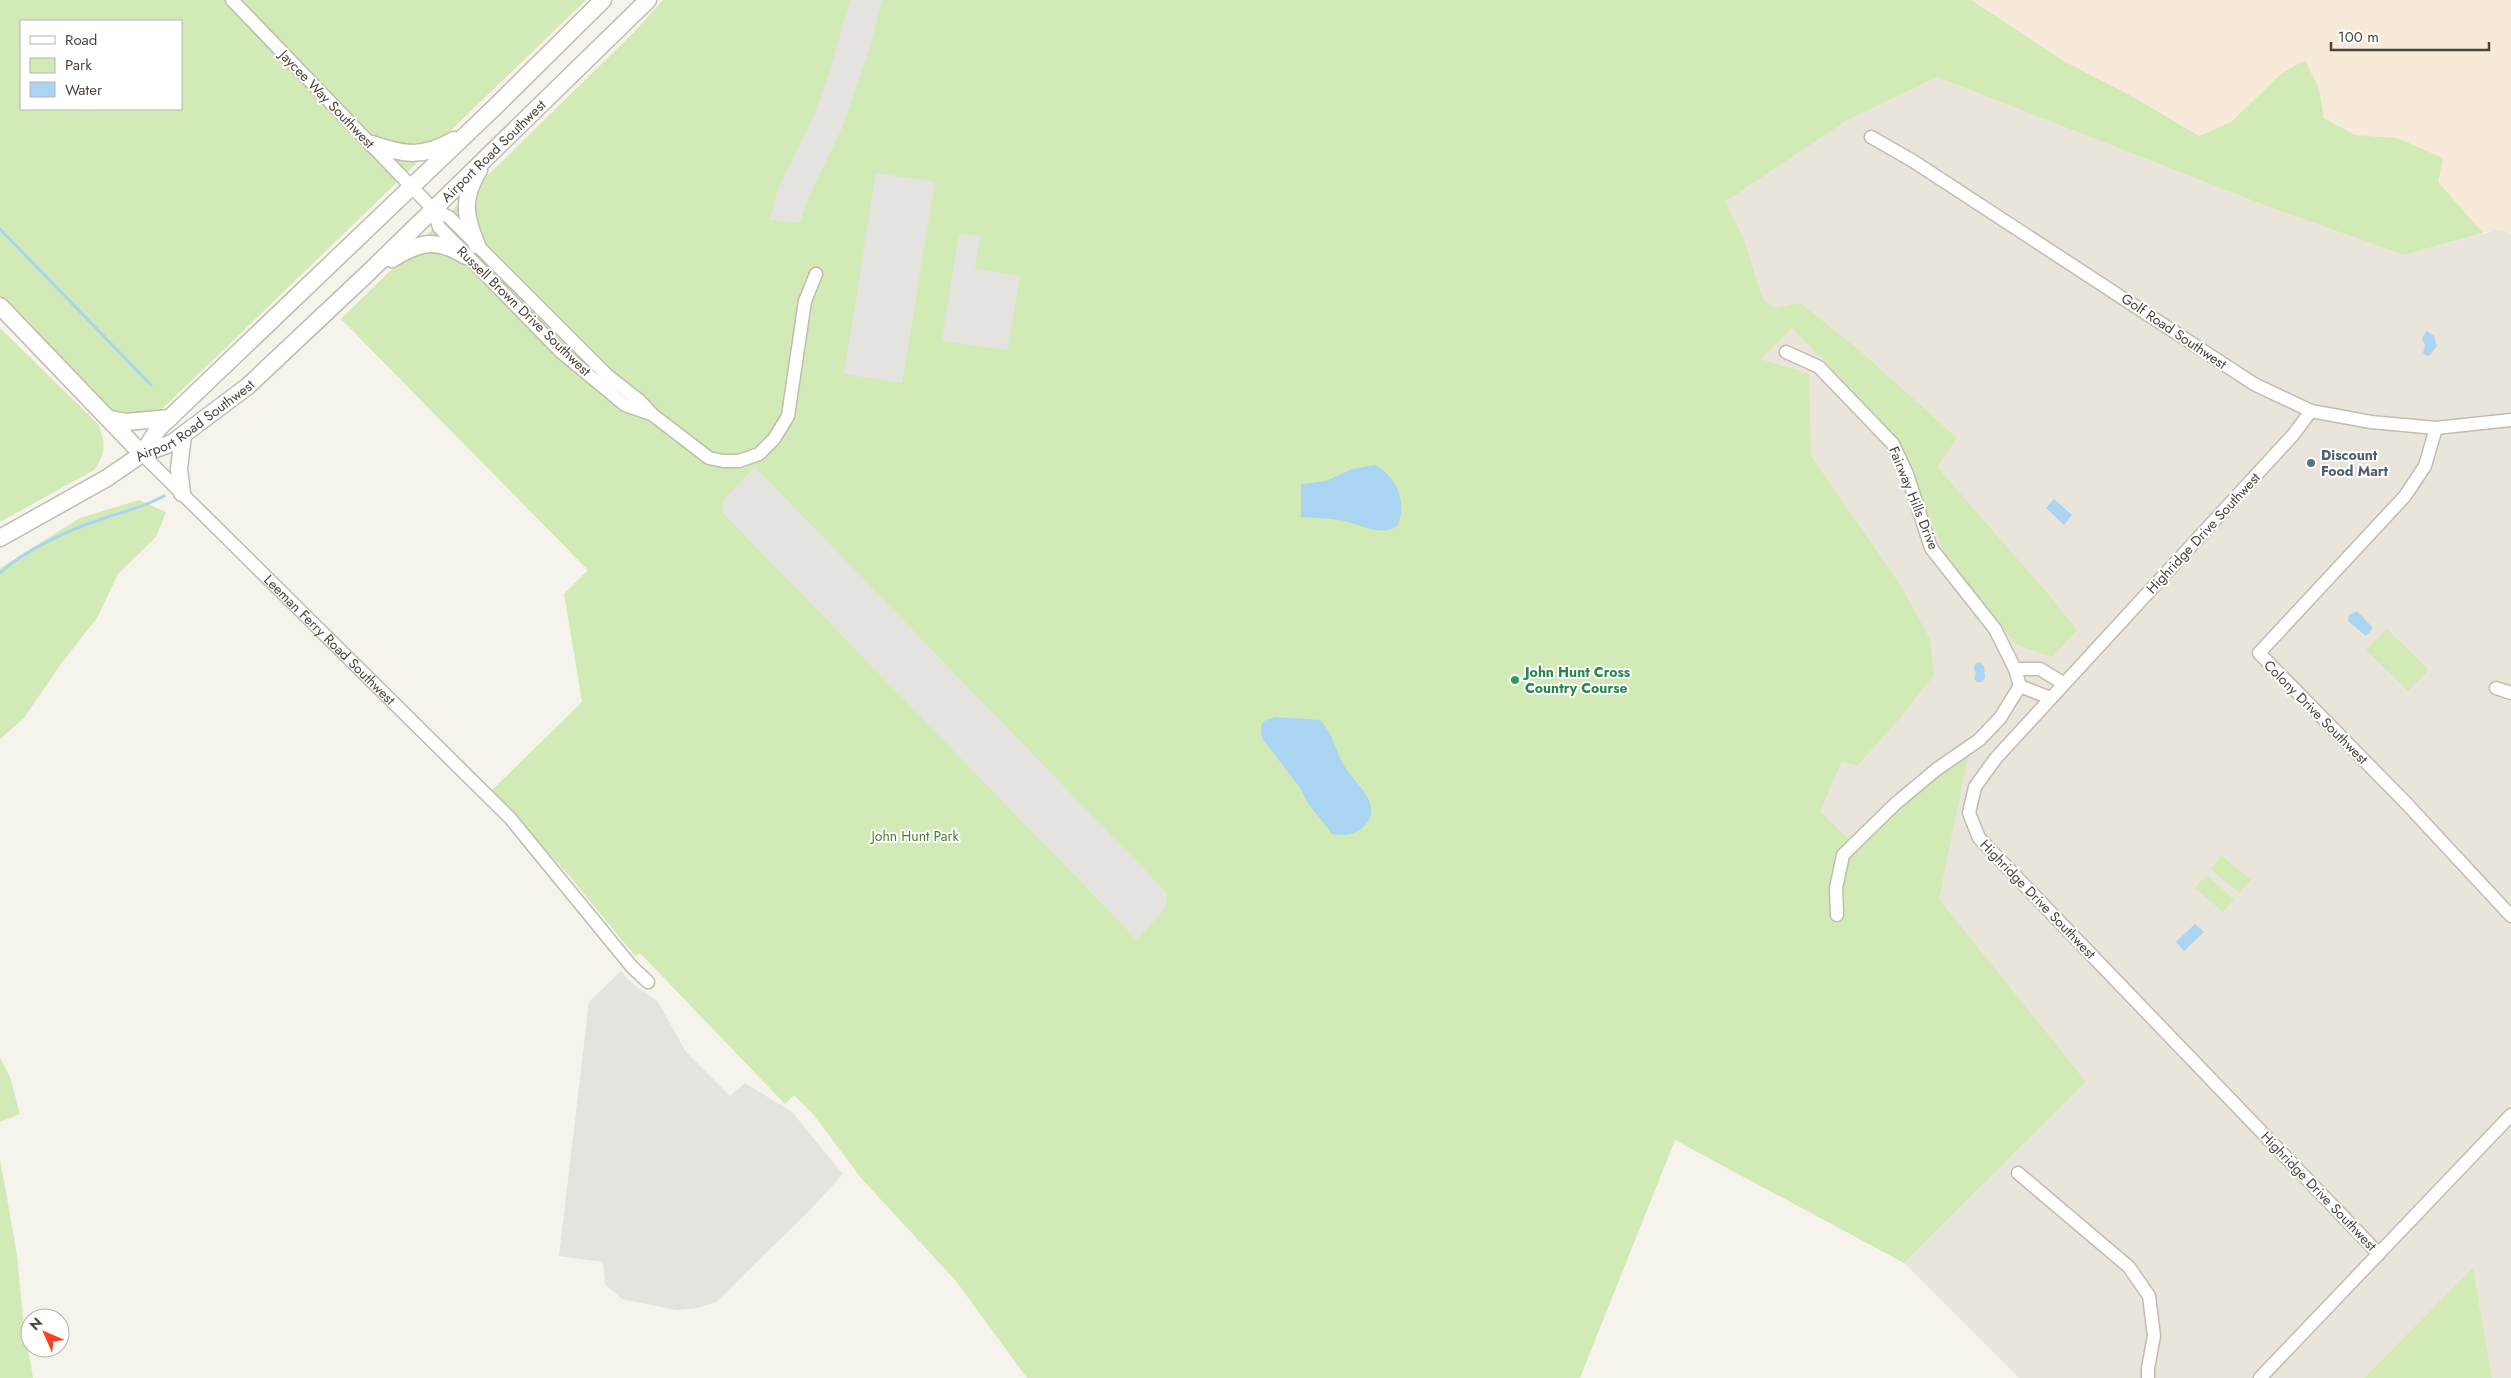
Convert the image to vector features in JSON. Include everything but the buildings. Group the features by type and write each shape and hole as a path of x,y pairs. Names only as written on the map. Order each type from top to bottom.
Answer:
{"street":[{"name":"Jaycee Way Southwest","path":"232,0 422,198"},
{"name":"Airport Road Southwest","path":"142,454 172,443 248,386 368,273 469,132 603,0"},
{"name":"Airport Road Southwest","path":"142,454 158,430 170,418 422,198 491,152 648,0"},
{"path":"372,144 408,154 428,152 469,132"},
{"name":"Golf Road Southwest","path":"1871,137 1913,160 2254,384 2311,411 2371,422 2436,428 2511,420"},
{"path":"368,273 410,247 424,243 472,250 466,205 469,189 491,152"},
{"name":"Russell Brown Drive Southwest","path":"422,198 439,227 472,250 608,376 640,401 653,415 709,458 723,462 739,461 758,454 774,439 788,416 805,301 816,274"},
{"name":"Leeman Ferry Road Southwest","path":"0,306 142,454 510,818 632,967 648,982"},
{"name":"Fairway Hills Drive","path":"1786,352 1819,367 1893,444 1907,474 1931,548 1995,629 2015,669 2020,686"},
{"name":"Highridge Drive Southwest","path":"2311,411 2293,435 1996,758 1975,787 1970,813 1979,838 2379,1254"},
{"path":"109,419 140,422 170,418"},
{"name":"Colony Drive Southwest","path":"2436,428 2426,466 2405,496 2259,653 2406,803 2511,916"},
{"path":"182,493 179,469 183,435"},
{"path":"0,538 107,478 142,454"},
{"path":"2015,669 2040,669 2063,684"},
{"path":"1837,914 1836,888 1843,855 1895,804 1937,769 1979,740 2000,718 2020,686 2050,698"},
{"path":"2496,688 2511,693"},
{"path":"2260,1378 2511,1115"},
{"path":"2018,1173 2129,1267 2149,1296 2154,1336 2148,1378"}],"shaded area":[{"path":"850,0 882,0 871,45 842,128 807,201 800,223 770,220 778,189 812,120 828,77"},
{"path":"1971,0 2511,0 2511,234 2500,229 2483,233 2397,138 2355,135 2324,117 2319,89 2281,74 2231,122 2199,136 2135,98 2062,60"},
{"path":"1937,77 2269,207 2404,255 2500,229 2511,234 2511,1378 2492,1378 2473,1269 2364,1378 2019,1378 1904,1263 2086,1082 1819,810 1901,627 1689,226 1846,121"},
{"path":"876,173 935,182 902,383 844,374"},
{"path":"959,234 980,236 975,269 1020,276 1007,350 942,341"},
{"path":"755,467 1167,893 1166,907 1137,940 722,512 724,499"},
{"path":"621,971 628,980 658,1002 686,1052 730,1096 745,1083 792,1112 843,1174 810,1210 716,1302 697,1308 677,1310 622,1299 605,1284 603,1262 559,1256 589,1002"}],"green space":[{"path":"0,0 586,0 160,411 135,416 116,413 110,410 0,301"},
{"name":"John Hunt Park","path":"663,0 1971,0 2062,60 2135,98 2199,136 2231,122 2281,74 2305,60 2319,89 2324,118 2355,135 2397,138 2443,158 2438,182 2483,233 2404,255 2269,207 1937,77 1846,121 1725,202 1743,237 1763,299 1776,308 1800,303 1860,351 1957,438 1937,467 2077,630 2052,657 2015,644 1947,558 1912,475 1890,438 1849,386 1792,328 1760,359 1809,374 1811,456 1901,586 1930,639 1934,675 1900,718 1857,766 1842,761 1820,811 1854,845 1953,765 1968,756 1939,899 2086,1082 1904,1263 1675,1140 1580,1378 1027,1378 956,1281 861,1178 813,1114 794,1095 785,1104 640,953 635,956 571,878 492,790 582,702 564,594 588,570 341,319 634,32"},
{"path":"0,328 98,424 104,448 101,459 94,470 0,522"},
{"path":"139,500 166,512 156,537 118,574 97,618 60,665 24,718 0,739 0,568 80,518"},
{"path":"2387,629 2429,670 2408,691 2366,650"},
{"path":"2222,856 2251,880 2239,893 2211,869"},
{"path":"2206,875 2234,899 2223,912 2195,888"},
{"path":"0,1058 10,1077 20,1114 0,1122"},
{"path":"0,1159 17,1255 22,1308 20,1308 20,1358 29,1358 33,1378 0,1378"},
{"path":"2473,1268 2492,1378 2364,1378"}],"water":[{"path":"2427,331 2434,336 2437,346 2427,356 2423,353 2425,346 2422,338"},
{"path":"1375,465 1389,476 1398,491 1401,508 1397,526 1383,531 1369,529 1340,520 1301,517 1301,484 1326,481 1352,469"},
{"path":"2054,499 2072,515 2064,525 2046,508"},
{"path":"2357,611 2373,628 2366,636 2348,621 2349,615"},
{"path":"1980,662 1984,666 1985,678 1982,682 1977,682 1974,679 1976,673 1974,669 1975,664"},
{"path":"1275,717 1320,720 1324,725 1347,771 1369,802 1370,818 1361,829 1350,834 1332,834 1307,802 1301,789 1262,738 1261,726 1264,721"},
{"path":"2195,924 2204,932 2184,951 2176,942"}],"waterway":[{"path":"0,229 151,385"},
{"path":"0,573 21,557 60,535 139,507 164,496"}],"place":[{"name":"Discount Food Mart","path":"2311,463"},
{"name":"John Hunt Cross Country Course","path":"1515,680"}]}
